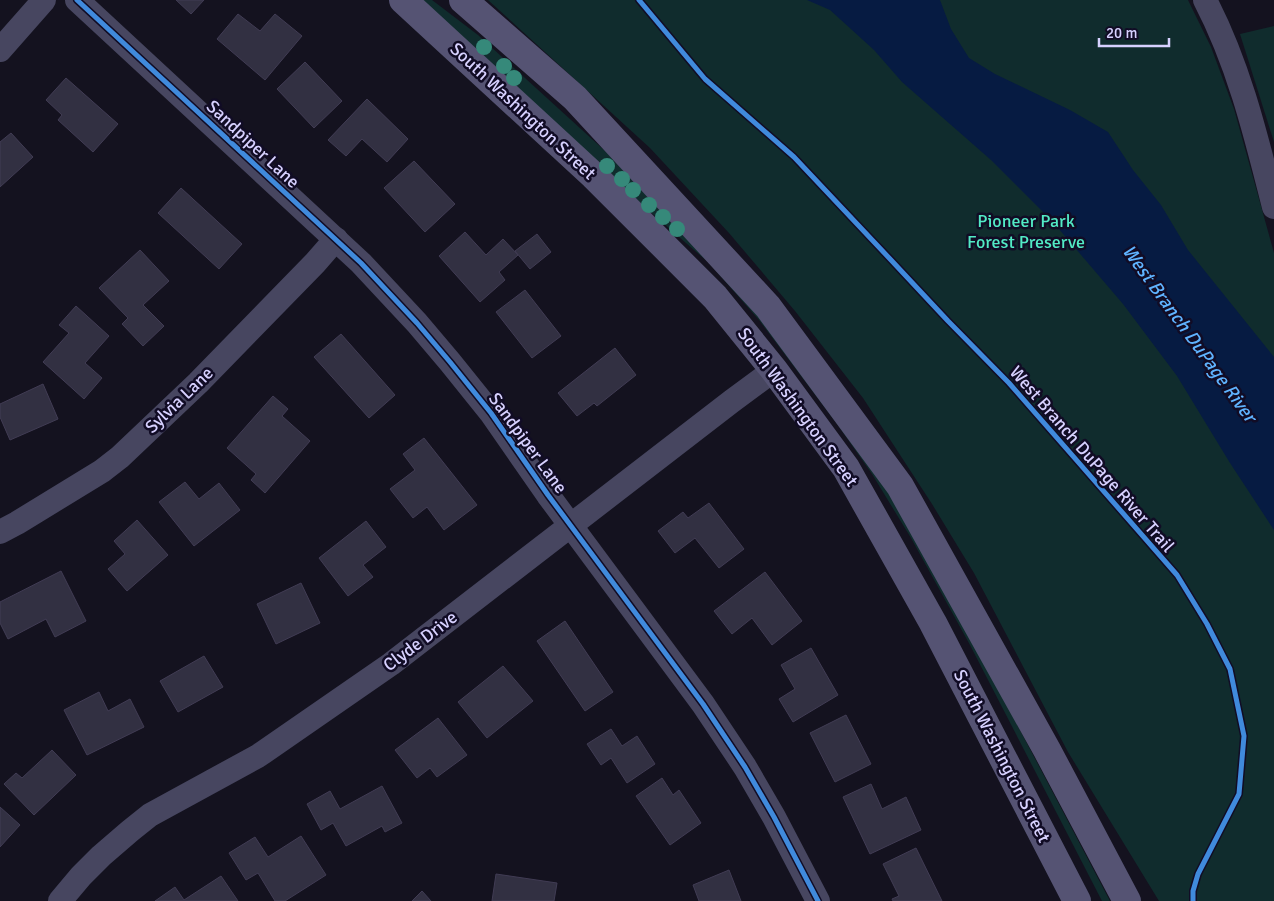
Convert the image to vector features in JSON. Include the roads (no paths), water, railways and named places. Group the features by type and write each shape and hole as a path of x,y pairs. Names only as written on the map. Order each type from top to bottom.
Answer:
{"main road":[{"name":"South Washington Street","path":"403,0 594,176 715,297 774,370 851,476 933,623 1077,901"},
{"name":"South Washington Street","path":"463,0 575,98 768,307 900,486 1042,742 1127,901"}],"street":[{"path":"0,50 44,0"},
{"name":"Sandpiper Lane","path":"77,0 361,263 417,323 450,362 491,413 548,495 703,704 745,768 818,901"},
{"path":"1205,0 1235,67 1274,207"},
{"name":"Sylvia Lane","path":"0,532 120,457 198,383 316,263 336,239"},
{"name":"Clyde Drive","path":"60,901 81,876 150,815 258,756 391,664 774,370"}],"water":[{"name":"West Branch DuPage River","path":"807,0 940,0 951,29 969,58 995,74 1070,110 1108,132 1133,170 1161,205 1188,250 1274,357 1274,530 1230,463 1177,376 1123,304 1052,221 991,160 902,82 874,50 830,10"}],"park label":[{"name":"Pioneer Park Forest Preserve","path":"1026,231"}]}
